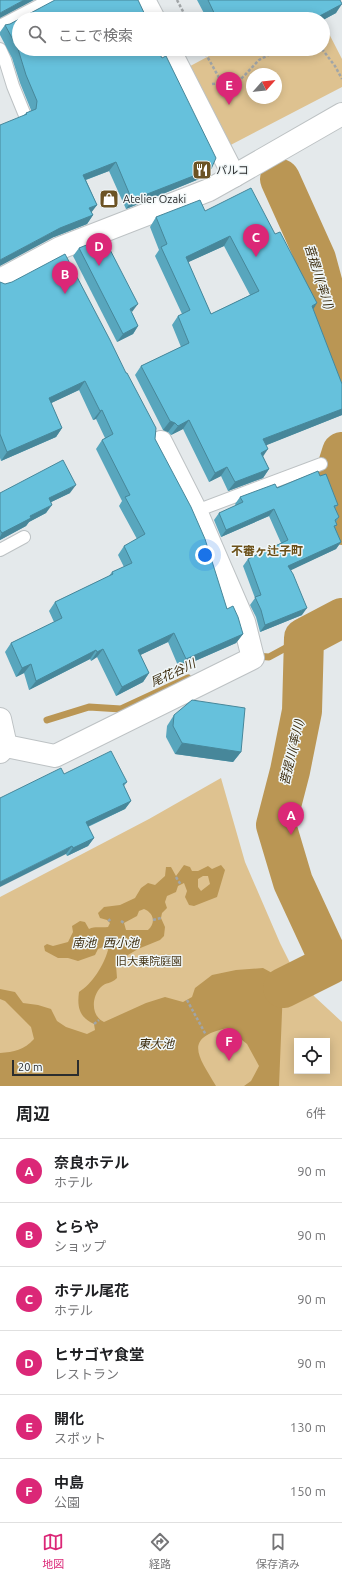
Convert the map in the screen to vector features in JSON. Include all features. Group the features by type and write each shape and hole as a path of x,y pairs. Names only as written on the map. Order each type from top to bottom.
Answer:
{"street":[{"path":"144,0 150,12"},
{"path":"173,56 234,176"},
{"path":"0,280 64,255 209,190 342,114"},
{"path":"0,719 3,749 55,756 253,658 244,622 196,511 159,439"}],"lane":[{"path":"27,12 50,0"},
{"path":"0,26 12,20"},
{"path":"0,49 24,112"},
{"path":"196,511 321,464"},
{"path":"0,550 24,537"}],"path":[{"path":"177,0 183,12"},
{"path":"207,56 222,83"},
{"path":"206,85 241,79 259,60 267,56"},
{"path":"327,56 342,78"},
{"path":"176,877 180,885"},
{"path":"108,921 112,918"},
{"path":"153,920 161,918"},
{"path":"121,921 124,924"},
{"path":"187,1000 206,1035"},
{"path":"94,1024 99,1020"}],"green space":[{"path":"330,36 342,59 342,87 221,150 181,71 209,56 330,56"},
{"name":"旧大乗院庭園","path":"221,778 245,862 280,943 296,975 315,997 342,1022 342,1086 0,1086 0,897 149,819"}],"water":[{"name":"東大池","path":"184,865 190,867 192,871 198,871 208,866 212,869 221,865 225,870 217,897 194,906 189,905 185,897 187,891 184,883 178,886 176,892 167,896 165,902 167,908 162,913 161,918 165,927 164,936 160,940 138,949 118,961 116,965 117,978 103,985 95,996 95,1011 104,1022 146,1003 165,997 183,1002 192,997 195,988 212,975 236,970 263,968 274,974 283,988 279,1086 244,1086 251,1081 259,1066 247,1044 227,1028 213,1032 204,1037 199,1043 198,1050 200,1058 216,1086 0,1086 0,1053 18,1050 26,1046 34,1039 31,1027 5,1001 0,999 0,989 15,992 23,1003 51,1009 57,1021 66,1027 87,1034 95,1030 94,1024 85,1018 80,1011 78,1002 79,992 84,989 93,979 100,968 108,950 106,946 98,949 95,955 78,961 68,958 58,958 45,951 44,946 47,944 53,946 68,942 73,932 72,926 80,921 85,922 89,929 96,927 108,927 110,923 107,920 100,918 98,913 104,907 120,905 135,898 141,888 148,883 155,885 165,876 166,867 171,867 176,876","holes":["203,876 208,876 210,884 201,891 198,887 198,879","144,909 150,913 153,918 151,927 148,930 126,930 124,923 137,916 139,911"]}],"building":[{"path":"0,0 24,0 0,13"},
{"path":"55,0 138,0 144,12 32,12"},
{"path":"208,0 340,0 342,4 327,12 214,12"},
{"path":"12,23 12,38 5,25"},
{"path":"20,56 161,56 162,58 166,56 216,158 211,169 132,200 116,162 83,175 97,205 89,208 93,215 60,228 0,260 0,125 36,109 37,101"},
{"path":"251,188 275,234 280,232 317,303 312,306 342,384 342,409 263,439 268,449 261,453 269,469 235,482 227,467 215,473 189,420 178,426 170,421 141,366 189,343 178,316 190,310 161,247 167,244 156,217 200,200 205,211","holes":["230,236 259,291 211,314 186,257"]},
{"path":"104,238 138,304 130,309 138,326 123,334 79,248"},
{"path":"65,254 156,428 155,439 191,507 205,539 227,609 233,606 243,634 186,659 174,633 138,650 149,673 122,687 103,649 97,652 96,650 36,681 31,664 22,668 11,643 62,618 55,602 113,574 112,572 132,563 124,546 145,534 125,497 130,495 102,440 113,434 102,410 100,411 85,381 49,398 62,428 7,452 0,434 0,282 5,284 12,282"},
{"path":"63,460 76,485 49,498 52,505 2,533 0,530 0,493"},
{"path":"318,471 320,476 326,474 338,505 334,506 339,517 335,520 337,525 334,526 341,542 288,566 293,574 307,608 265,625 261,610 255,597 261,595 248,559 288,540 274,509 226,530 219,513 243,502 240,497 275,484 277,488"},
{"path":"192,700 245,708 241,752 182,743 173,726 174,715"},
{"path":"111,751 127,782 123,784 131,801 86,822 94,838 73,848 72,846 0,882 0,798 61,768 64,774"}],"waterway":[{"name":"菩提川(率川)","path":"280,179 316,259 336,333 338,368 342,379"},
{"name":"菩提川(率川)","path":"342,452 335,474 342,525"},
{"name":"菩提川(率川)","path":"283,988 331,964 293,882 276,825 290,771 302,711 304,638 342,618"},
{"name":"尾花谷川","path":"255,656 269,657 304,638"},
{"name":"尾花谷川","path":"47,720 89,707 121,709 188,678"}],"place":[{"name":"開化","path":"229,105"},
{"name":"パルコ","path":"202,170"},
{"name":"Atelier Ozaki","path":"109,199"},
{"name":"ホテル尾花","path":"256,257"},
{"name":"ヒサゴヤ食堂","path":"99,266"},
{"name":"とらや","path":"65,294"},
{"name":"奈良ホテル","path":"291,835"},
{"name":"中島","path":"229,1061"}],"district":[{"name":"不審ヶ辻子町","path":"267,551"}],"water label":[{"name":"南池","path":"84,943"},
{"name":"西小池","path":"121,943"}]}
